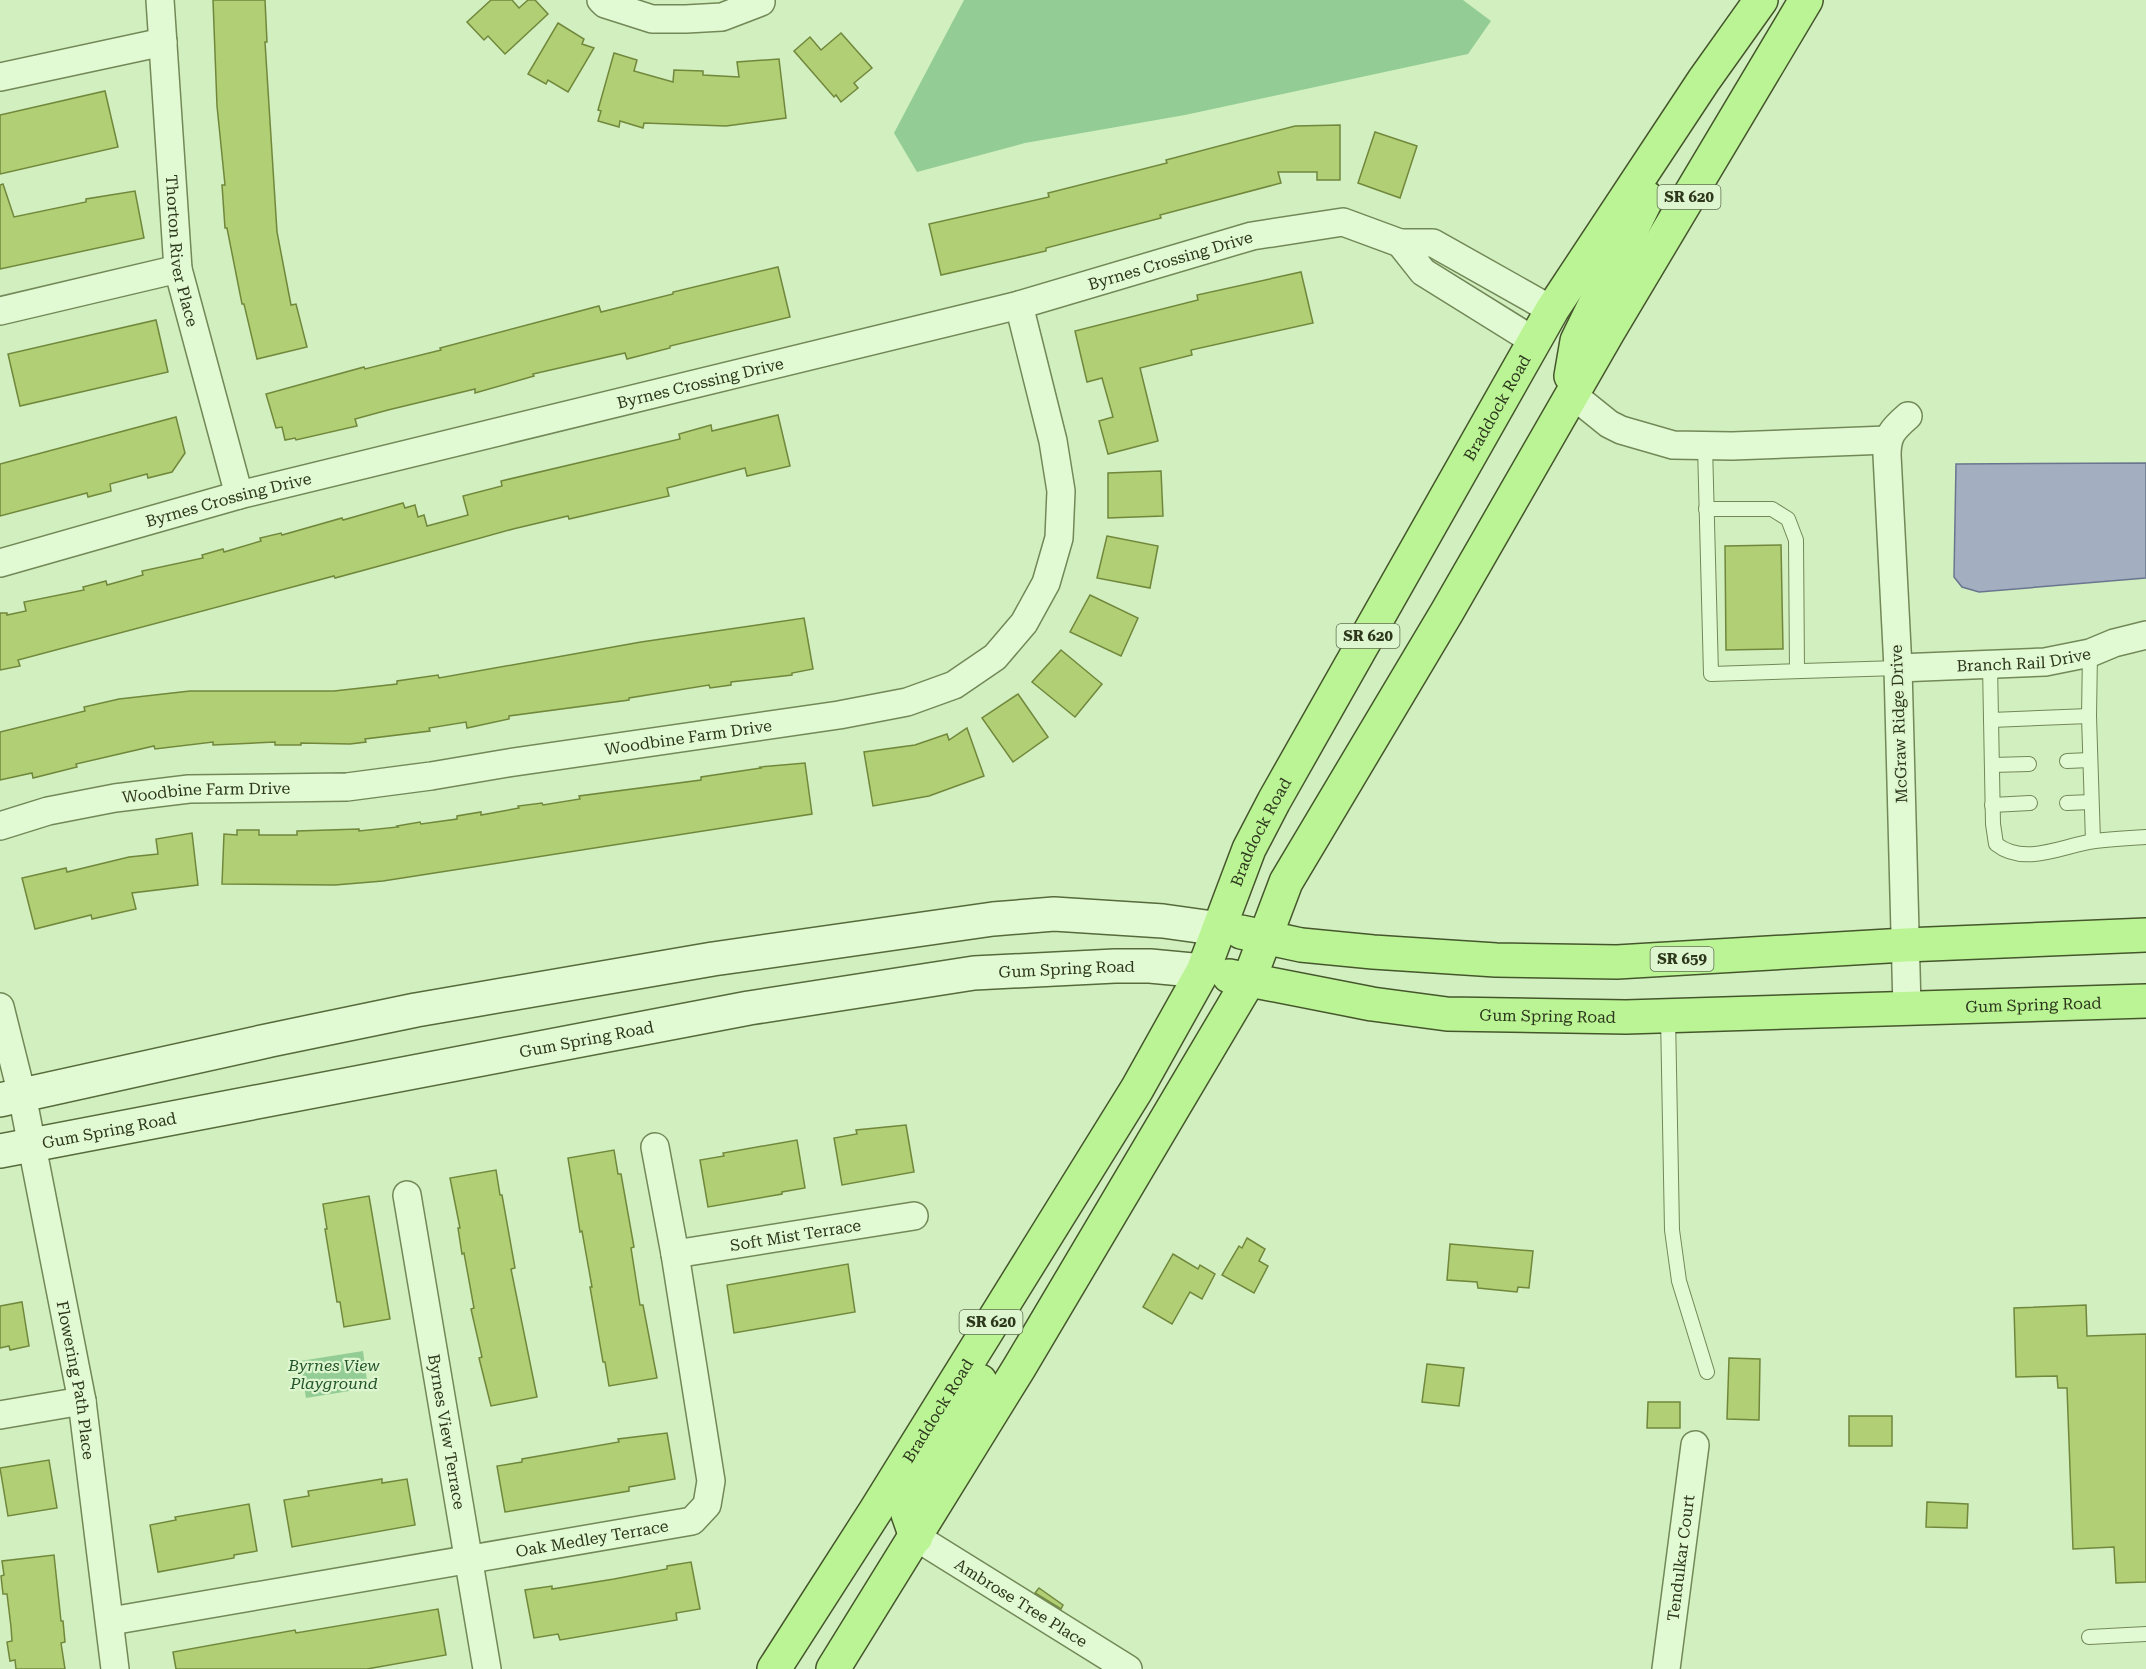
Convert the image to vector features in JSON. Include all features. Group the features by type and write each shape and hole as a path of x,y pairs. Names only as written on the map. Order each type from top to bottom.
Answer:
{"main road":[{"name":"Braddock Road","path":"774,1669 876,1510 1137,1089 1203,971 1249,849 1274,801 1552,310 1704,80 1761,0"},
{"name":"SR 620","path":"1264,935 1286,882 1447,612 1608,332 1806,0"},
{"path":"1573,395 1570,372 1577,341 1704,80"},
{"name":"SR 659","path":"11,1097 416,1010 714,959 993,919 1054,914 1163,921 1264,935 1300,945 1373,952 1529,960 1628,961 1905,945 2146,935"},
{"path":"833,1669 1026,1358 1248,980 1264,935"},
{"name":"Gum Spring Road","path":"0,1151 750,1008 974,973 1150,966 1203,971 1372,1004 1448,1014 1668,1016 2146,1001"},
{"path":"916,1537 908,1514 914,1496 979,1383 986,1366 983,1335"}],"street":[{"name":"Thorton River Place","path":"160,0 178,269 239,495"},
{"path":"601,0 605,4 652,19 723,17 761,2"},
{"path":"0,76 163,42"},
{"name":"Byrnes Crossing Drive","path":"0,563 239,495 1019,305 1252,236 1343,222 1400,243 1433,243 1552,310"},
{"path":"1400,243 1423,272 1534,341"},
{"path":"0,311 178,269"},
{"name":"Woodbine Farm Drive","path":"0,826 48,811 115,798 189,789 347,787 431,776 850,713 908,702 954,685 995,657 1024,623 1046,584 1059,538 1061,491 1053,441 1019,305"},
{"path":"1573,395 1609,424 1621,430 1673,445 1887,440 1899,423 1908,416"},
{"name":"McGraw Ridge Drive","path":"1887,440 1898,668 1907,1008"},
{"name":"Branch Rail Drive","path":"1898,668 2044,662 2090,653 2114,643 2146,635"},
{"name":"Flowering Path Place","path":"0,1007 11,1097 32,1144 82,1401 111,1621 115,1669"},
{"name":"Oak Medley Terrace","path":"111,1621 692,1521 707,1505 711,1481 675,1254 655,1146"},
{"name":"Byrnes View Terrace","path":"407,1195 486,1669"},
{"name":"Soft Mist Terrace","path":"675,1254 914,1216"},
{"path":"0,1415 82,1401"},
{"name":"Tendulkar Court","path":"1666,1669 1695,1445"},
{"name":"Ambrose Tree Place","path":"916,1537 1128,1669"}],"lane":[{"path":"1705,446 1711,675 1898,668"},
{"path":"1707,509 1772,508 1788,519 1796,540 1797,671"},
{"path":"2090,653 2089,716 2093,841"},
{"path":"1990,664 1992,805 1996,844 2006,852 2017,855 2037,854 2093,841 2146,837"},
{"path":"1991,720 2089,716"},
{"path":"2067,761 2090,760"},
{"path":"1992,765 2029,764"},
{"path":"2067,803 2091,802"},
{"path":"1992,805 2030,803"},
{"path":"1668,1016 1672,1230 1678,1281 1707,1372"},
{"path":"2089,1637 2146,1635"}],"green space":[{"path":"964,0 1463,0 1491,21 1468,54 1185,115 1025,143 917,172 894,133"},
{"name":"Byrnes View Playground","path":"363,1351 368,1388 306,1398 300,1361"}],"water":[{"path":"2146,463 2146,578 1979,592 1962,587 1954,577 1956,464"}],"building":[{"path":"213,0 265,0 267,42 265,42 277,232 291,305 296,304 307,347 257,359 244,304 242,304 227,228 225,228 222,185 225,185 217,106"},
{"path":"491,0 512,0 519,8 528,0 535,0 548,14 505,54 488,36 484,40 467,22"},
{"path":"558,23 584,39 582,44 594,48 568,92 548,80 546,84 528,74"},
{"path":"841,33 872,68 854,83 858,88 841,102 794,51 810,37 821,50"},
{"path":"614,53 637,60 634,71 673,82 674,70 703,71 703,75 739,77 737,62 779,59 786,118 726,126 644,123 643,128 620,121 619,127 598,121 601,111 598,110"},
{"path":"105,91 118,147 0,174 0,115"},
{"path":"1340,125 1340,180 1317,180 1317,172 1278,172 1281,183 1160,215 1161,218 1046,248 1046,251 941,275 929,224 1049,197 1048,193 1167,163 1166,160 1295,126"},
{"path":"1375,132 1417,146 1400,198 1358,183"},
{"path":"3,184 14,217 86,202 86,199 135,191 144,238 0,269 0,185"},
{"path":"778,267 790,317 670,346 670,348 627,359 625,353 533,374 534,376 475,393 475,389 388,410 355,419 357,426 296,440 295,438 285,440 282,427 276,428 266,394 364,367 365,369 441,350 440,348 599,306 601,312"},
{"path":"1301,272 1313,323 1191,350 1192,355 1140,368 1158,441 1108,454 1099,421 1113,417 1102,378 1087,382 1075,331 1198,300 1197,295"},
{"path":"156,320 168,372 20,406 8,354"},
{"path":"778,415 790,466 747,476 745,468 667,488 669,496 569,519 568,516 513,529 335,578 334,576 18,660 20,666 0,670 0,613 7,613 7,615 26,611 24,602 84,590 83,587 106,581 107,585 143,575 142,571 203,558 202,555 223,549 224,552 261,541 260,538 281,533 282,535 403,503 405,508 415,505 418,517 424,515 427,526 468,515 463,496 502,486 501,481 680,439 679,434 711,425 712,431"},
{"path":"176,417 185,453 172,472 148,478 147,474 110,484 111,491 88,497 87,493 0,516 0,464"},
{"path":"1161,471 1163,516 1108,518 1108,473"},
{"path":"1107,536 1158,546 1150,588 1097,578"},
{"path":"1781,545 1783,649 1726,650 1725,546"},
{"path":"1090,595 1138,618 1121,656 1070,632"},
{"path":"804,618 813,669 792,673 792,675 731,682 731,685 710,688 709,685 629,698 629,700 509,716 509,719 467,728 466,722 429,728 430,731 365,739 366,742 350,744 275,745 275,742 213,745 213,742 155,749 154,746 76,764 77,767 33,778 32,773 0,780 0,732 85,711 84,707 119,699 190,691 334,691 397,684 397,681 438,675 439,678 641,642"},
{"path":"1061,650 1102,684 1075,717 1032,682"},
{"path":"1018,694 1048,737 1013,762 982,718"},
{"path":"967,728 984,776 929,796 873,806 864,752 915,745 947,734 949,740"},
{"path":"805,763 812,814 383,881 335,885 222,884 224,834 237,835 237,830 259,830 259,835 297,835 297,831 359,829 359,831 398,827 420,822 421,824 457,819 457,816 481,812 481,815 519,808 518,806 542,803 543,805 580,799 579,796 701,780 701,777 760,767"},
{"path":"192,833 198,885 132,893 136,909 92,919 91,915 35,929 22,878 66,868 67,872 129,857 158,854 156,839"},
{"path":"906,1125 914,1172 842,1185 834,1138 857,1134 856,1130"},
{"path":"797,1140 805,1188 708,1207 700,1160 724,1156 723,1153"},
{"path":"614,1150 618,1174 621,1174 634,1247 631,1248 640,1305 643,1305 657,1378 609,1386 568,1158"},
{"path":"496,1170 515,1268 511,1269 537,1397 491,1406 479,1358 482,1357 471,1309 474,1308 464,1253 462,1254 458,1228 460,1228 450,1178"},
{"path":"369,1196 390,1319 344,1327 340,1302 337,1302 323,1204"},
{"path":"1247,1238 1265,1249 1259,1261 1268,1266 1254,1293 1222,1275 1239,1246 1242,1248"},
{"path":"1450,1244 1533,1251 1529,1288 1518,1287 1517,1292 1478,1288 1477,1282 1447,1280"},
{"path":"1173,1254 1198,1269 1200,1265 1215,1274 1202,1299 1190,1292 1172,1324 1143,1307"},
{"path":"848,1264 855,1312 734,1333 727,1285"},
{"path":"22,1302 29,1346 10,1350 9,1346 0,1348 0,1306"},
{"path":"2086,1305 2087,1336 2146,1334 2146,1582 2116,1583 2114,1547 2073,1549 2067,1388 2058,1388 2057,1376 2016,1377 2014,1308"},
{"path":"1729,1358 1760,1359 1759,1420 1727,1419"},
{"path":"1427,1364 1464,1368 1459,1406 1422,1402"},
{"path":"1648,1402 1680,1402 1680,1428 1647,1428"},
{"path":"1849,1416 1892,1416 1892,1446 1849,1446"},
{"path":"667,1433 675,1479 629,1487 629,1491 505,1512 497,1466 522,1462 522,1459 619,1442 618,1439"},
{"path":"49,1460 57,1508 8,1516 0,1468"},
{"path":"382,1479 382,1483 407,1479 415,1525 292,1547 284,1500 309,1496 308,1491"},
{"path":"1927,1502 1968,1504 1967,1528 1926,1527"},
{"path":"249,1504 257,1551 234,1555 234,1558 158,1572 150,1525 176,1520 175,1517"},
{"path":"54,1555 61,1621 63,1621 65,1642 61,1643 65,1669 16,1669 15,1660 10,1661 7,1642 12,1641 7,1594 3,1594 2,1561"},
{"path":"691,1562 700,1609 676,1613 677,1620 560,1640 558,1634 534,1638 525,1590 552,1586 552,1589 614,1579"},
{"path":"1039,1588 1063,1605 1061,1609 1035,1593"},
{"path":"438,1609 446,1655 367,1669 176,1669 173,1652 295,1630 296,1633"}]}
